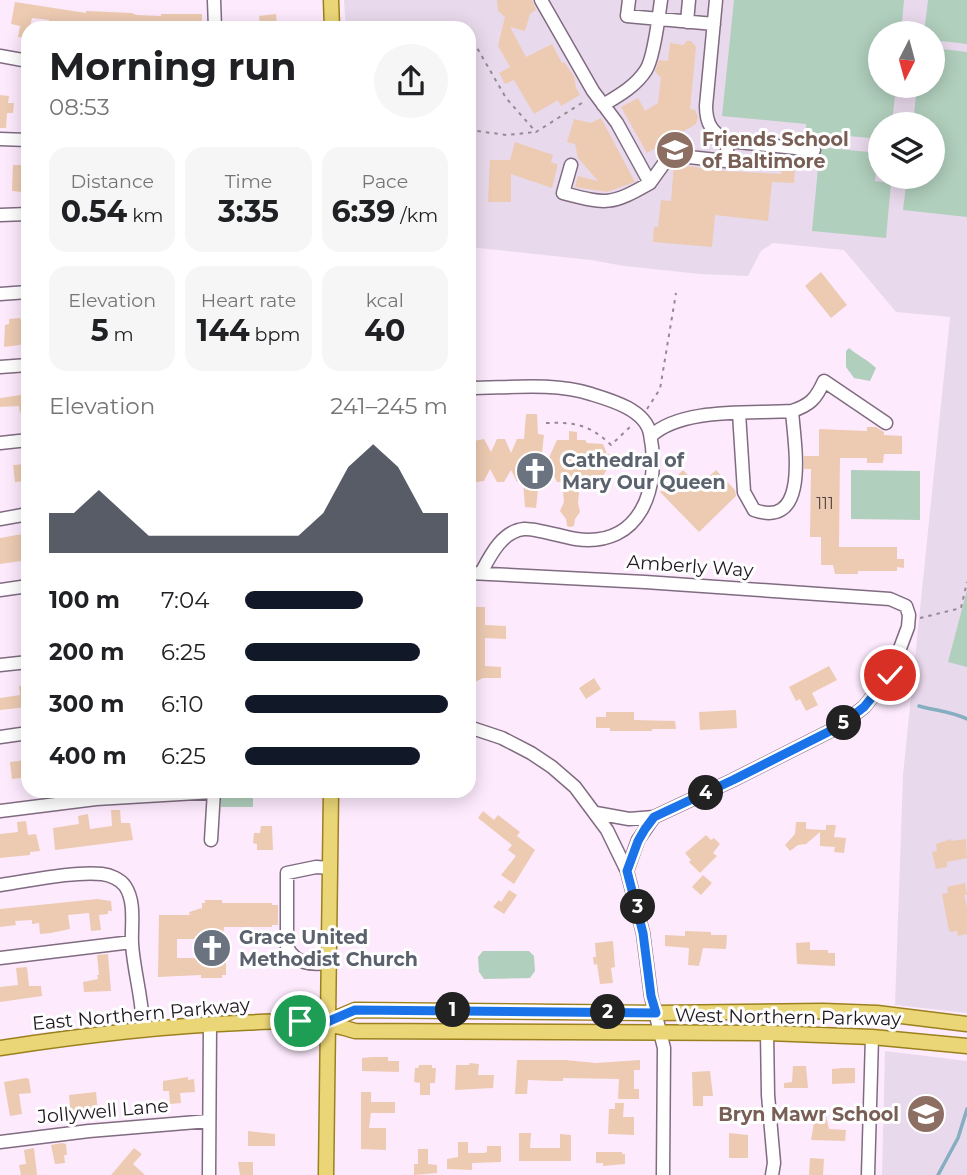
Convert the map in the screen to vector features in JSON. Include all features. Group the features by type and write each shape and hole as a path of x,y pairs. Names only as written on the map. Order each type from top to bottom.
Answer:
{"main road":[{"path":"331,0 332,21"},
{"path":"326,1175 331,798"},
{"name":"West Northern Parkway","path":"327,1022 355,1010 656,1013 822,1011 877,1013 967,1024"},
{"name":"West Northern Parkway","path":"327,1022 355,1031 767,1033 872,1037 967,1046"},
{"name":"East Northern Parkway","path":"0,1048 210,1024 327,1022"}],"street":[{"path":"214,0 215,21"},
{"path":"541,0 650,183"},
{"path":"629,0 627,16 714,24"},
{"path":"599,100 623,93 647,69 661,0"},
{"path":"687,22 689,0"},
{"path":"716,0 706,115 712,129 728,141 814,150"},
{"path":"0,56 21,60"},
{"path":"0,139 21,140"},
{"path":"571,165 563,193 612,202 650,183 670,155 726,161 728,141"},
{"path":"0,215 21,214"},
{"path":"0,294 21,292"},
{"path":"0,367 21,366"},
{"path":"651,436 659,428 680,419 792,411 807,406 817,398 824,381 886,423"},
{"path":"476,388 578,390 628,408 649,428 653,456 652,475 643,510 636,520 610,537 592,540 524,529 507,536 476,572"},
{"path":"739,413 744,492 754,510 775,514 782,510 793,491 796,475 792,411"},
{"path":"0,443 21,441"},
{"path":"0,519 21,515"},
{"name":"Amberly Way","path":"476,573 890,599 906,606 909,615 908,627"},
{"path":"0,590 21,587"},
{"path":"596,813 629,819 654,817 733,780 852,718 890,675 908,627"},
{"path":"0,665 21,663"},
{"path":"476,729 502,738 542,760 575,787 596,813 627,871 643,933 651,996 664,1048 663,1175"},
{"path":"0,737 21,734"},
{"path":"0,811 113,798"},
{"path":"211,840 212,798"},
{"path":"627,871 638,841 654,817"},
{"path":"328,963 299,961 287,947 287,873 316,867 330,868"},
{"path":"0,885 94,873 110,875 120,882 129,895 143,1030"},
{"path":"0,958 132,942"},
{"path":"209,1175 210,1024"},
{"path":"767,1033 774,1174"},
{"path":"868,1175 872,1037"},
{"name":"Jollywell Lane","path":"0,1142 89,1130 209,1121"}],"path":[{"path":"476,46 500,89 523,120 536,132"},
{"path":"476,132 507,135 536,132 599,100"},
{"path":"546,423 569,422 595,430 611,445 640,417 660,389 676,293"},
{"path":"908,627 919,618 961,608 967,582"}],"shaded area":[{"name":"Friends School of Baltimore","path":"344,0 967,0 967,1013 895,1005 903,775 950,317 896,312 844,250 773,243 761,251 748,276 624,266 476,248 476,21 346,21"},
{"name":"Bryn Mawr School","path":"885,1051 967,1061 967,1175 882,1175"}],"green space":[{"path":"734,0 904,0 902,21 868,21 868,98 895,98 893,112 868,112 868,138 806,132 806,124 722,116"},
{"path":"928,0 967,0 967,44 945,41 945,21 925,21"},
{"path":"945,49 967,52 967,217 903,210 906,189 945,189 945,112 914,112 916,98 945,98"},
{"path":"820,147 868,152 868,189 890,189 886,238 812,231"},
{"path":"849,348 876,368 870,381 854,378 846,367 846,351"},
{"path":"851,470 920,471 920,520 851,519"},
{"path":"967,590 967,667 948,662"},
{"path":"221,798 253,798 253,807 221,807"},
{"path":"483,951 529,951 534,956 535,971 530,978 484,979 479,972 478,957"}],"building":[{"path":"497,0 532,0 536,10 530,14 525,31 510,27 526,57 552,44 562,63 564,62 574,76 580,95 561,106 558,100 534,114 514,80 505,84 499,73 510,67 498,46 505,17 498,11"},
{"path":"15,2 86,13 161,16 202,14 202,21 49,21 32,18 31,21 21,21 21,38 18,37 20,26 11,24"},
{"path":"276,14 276,21 259,21 259,16"},
{"path":"691,41 696,47 690,109 695,110 698,117 696,124 647,153 621,107 638,98 645,111 658,103 661,78 655,71 659,60 668,61 670,43 683,45"},
{"path":"0,95 9,96 8,103 14,103 13,113 7,113 6,128 0,128"},
{"path":"601,118 635,182 607,192 575,187 578,176 598,181 578,158 575,144 567,142 574,119 591,123"},
{"path":"515,142 553,155 551,162 557,164 557,168 552,188 511,174 511,202 488,202 490,160 510,160"},
{"path":"782,155 796,157 794,183 772,182 768,221 715,215 712,247 653,242 654,227 658,227 661,200 671,201 674,164 723,171 781,174"},
{"path":"13,165 21,165 21,192 12,191"},
{"path":"821,272 847,305 831,318 805,286"},
{"path":"20,318 21,345 4,347 5,325 9,324 9,319"},
{"path":"21,395 21,413 19,406 0,407 0,398"},
{"path":"526,414 537,414 538,434 544,435 536,508 525,507 523,482 517,482 511,470 504,482 497,482 490,469 484,481 476,482 476,441 484,439 491,452 497,439 505,439 511,453 517,439 524,439"},
{"path":"867,427 876,427 884,432 884,435 902,436 902,454 884,454 883,463 867,463 867,458 840,458 839,547 897,547 897,559 904,559 904,568 897,567 897,571 835,574 833,565 821,565 821,537 810,537 811,469 804,469 804,456 819,456 819,429 867,431"},
{"path":"569,431 577,432 577,440 603,444 607,454 624,455 626,462 624,468 607,469 602,478 587,479 585,483 580,483 580,512 574,526 570,527 560,511 564,502 562,482 557,482 547,462 557,440 569,440"},
{"path":"21,464 21,482 15,482 13,465"},
{"path":"683,470 699,486 716,470 735,490 736,496 699,532 660,492"},
{"path":"21,534 21,561 0,564 0,538"},
{"path":"476,607 485,607 485,625 506,626 506,639 485,638 485,666 501,667 501,678 483,678 476,682"},
{"path":"829,666 837,680 812,693 818,705 806,711 800,699 796,701 789,687"},
{"path":"594,678 601,689 586,699 579,688"},
{"path":"21,686 21,708 0,710 0,698 20,695"},
{"path":"736,710 737,728 700,730 699,712"},
{"path":"606,712 634,712 634,720 675,721 676,729 610,731 610,728 596,728 596,717 606,717"},
{"path":"21,761 21,778 12,779 10,762"},
{"path":"111,810 120,810 121,823 130,823 133,840 55,850 53,828 79,824 78,816 88,814 90,829 112,826"},
{"path":"483,811 494,820 498,815 520,832 517,836 535,850 514,884 501,875 516,856 508,850 512,845 478,818"},
{"path":"26,821 28,835 36,834 40,851 30,852 30,855 0,858 0,834 18,832 17,822"},
{"path":"796,822 806,822 806,829 826,830 826,825 836,825 834,837 846,838 844,853 834,852 835,847 820,846 820,832 806,844 798,845 790,851 785,845 795,834"},
{"path":"261,826 272,826 273,850 257,850 257,844 253,843 254,833 260,833"},
{"path":"706,835 720,844 713,853 717,856 700,873 689,862 691,860 685,853"},
{"path":"951,839 966,839 967,858 947,862 947,867 936,869 932,852 937,851 936,844"},
{"path":"703,875 712,883 701,895 692,887"},
{"path":"965,883 967,934 958,936 957,931 950,932 942,894 948,893 947,887"},
{"path":"509,890 517,895 504,914 493,907 499,900 501,902"},
{"path":"97,899 111,901 112,911 99,915 101,930 91,931 89,913 68,915 70,929 51,933 40,934 39,923 32,924 32,920 15,921 16,925 0,927 0,909"},
{"name":"Grace United Methodist Church","path":"205,900 222,900 222,903 272,903 278,905 278,925 224,927 222,959 226,959 226,975 222,975 222,978 201,978 201,975 158,977 159,915 190,915 189,912 202,908 202,903 205,903","holes":["177,939 202,939 202,958 177,958"]},
{"path":"685,931 727,935 726,949 703,948 699,966 688,965 689,948 665,946 665,935 685,936"},
{"path":"613,941 613,983 600,984 597,964 594,965 593,957 596,957 595,943"},
{"path":"810,942 810,950 828,950 828,953 835,953 835,966 797,964 796,943"},
{"path":"108,954 111,991 84,992 83,982 98,979 97,955"},
{"path":"27,967 29,986 41,986 42,996 0,1002 0,987 18,985 16,968"},
{"path":"388,1057 388,1061 399,1061 399,1072 362,1071 362,1058"},
{"path":"517,1060 596,1063 640,1060 640,1070 634,1070 634,1089 639,1089 639,1099 618,1099 619,1079 528,1080 527,1094 515,1094"},
{"path":"479,1064 478,1075 494,1075 493,1088 455,1090 456,1065"},
{"path":"419,1065 432,1065 432,1068 436,1068 435,1083 430,1083 430,1095 420,1095 420,1083 414,1082 415,1068"},
{"path":"793,1066 806,1066 808,1088 784,1088 784,1083 792,1082"},
{"path":"855,1068 855,1083 832,1084 832,1069"},
{"path":"710,1071 713,1096 703,1096 703,1106 693,1106 692,1072"},
{"path":"188,1077 188,1080 194,1079 195,1092 180,1093 181,1103 170,1104 169,1091 163,1091 163,1081"},
{"path":"29,1079 31,1093 19,1094 22,1114 10,1116 4,1082"},
{"path":"96,1092 98,1113 71,1116 69,1095"},
{"path":"361,1092 371,1092 371,1102 395,1102 395,1113 371,1113 369,1128 386,1128 386,1150 361,1149"},
{"path":"615,1103 624,1103 623,1117 634,1117 634,1135 608,1134 609,1109 615,1109"},
{"path":"815,1116 826,1116 829,1129 846,1130 845,1141 811,1140"},
{"path":"248,1131 275,1134 275,1146 248,1146"},
{"path":"519,1133 531,1133 530,1148 560,1148 560,1134 571,1135 571,1161 519,1161"},
{"path":"729,1133 748,1135 748,1158 729,1158"},
{"path":"458,1142 468,1142 468,1153 484,1153 487,1152 487,1146 501,1146 501,1162 472,1163 472,1170 447,1169 447,1159 458,1157"},
{"path":"66,1144 65,1163 55,1164 51,1145"},
{"path":"34,1148 37,1175 21,1175 19,1165 26,1164 24,1150"},
{"path":"134,1148 142,1154 133,1164 145,1175 111,1175"},
{"path":"418,1149 428,1149 428,1164 437,1165 437,1173 414,1175 414,1164 418,1164"},
{"path":"596,1152 622,1152 625,1154 625,1164 603,1166 603,1163 596,1163"},
{"path":"810,1158 824,1159 823,1175 809,1175"},
{"path":"238,1162 253,1162 253,1175 240,1175"}],"waterway":[{"path":"919,706 967,719"},
{"path":"938,1175 958,1138 967,1109"}],"place":[{"name":"Friends School of Baltimore","path":"675,150"},
{"name":"Cathedral of Mary Our Queen","path":"535,471"},
{"name":"Grace United Methodist Church","path":"212,948"},
{"name":"Bryn Mawr School","path":"926,1114"}],"route":[{"path":"300,1021 327,1022 355,1010 656,1013 637,902 627,871 645,829 654,817 838,727 864,707 890,675"}]}
